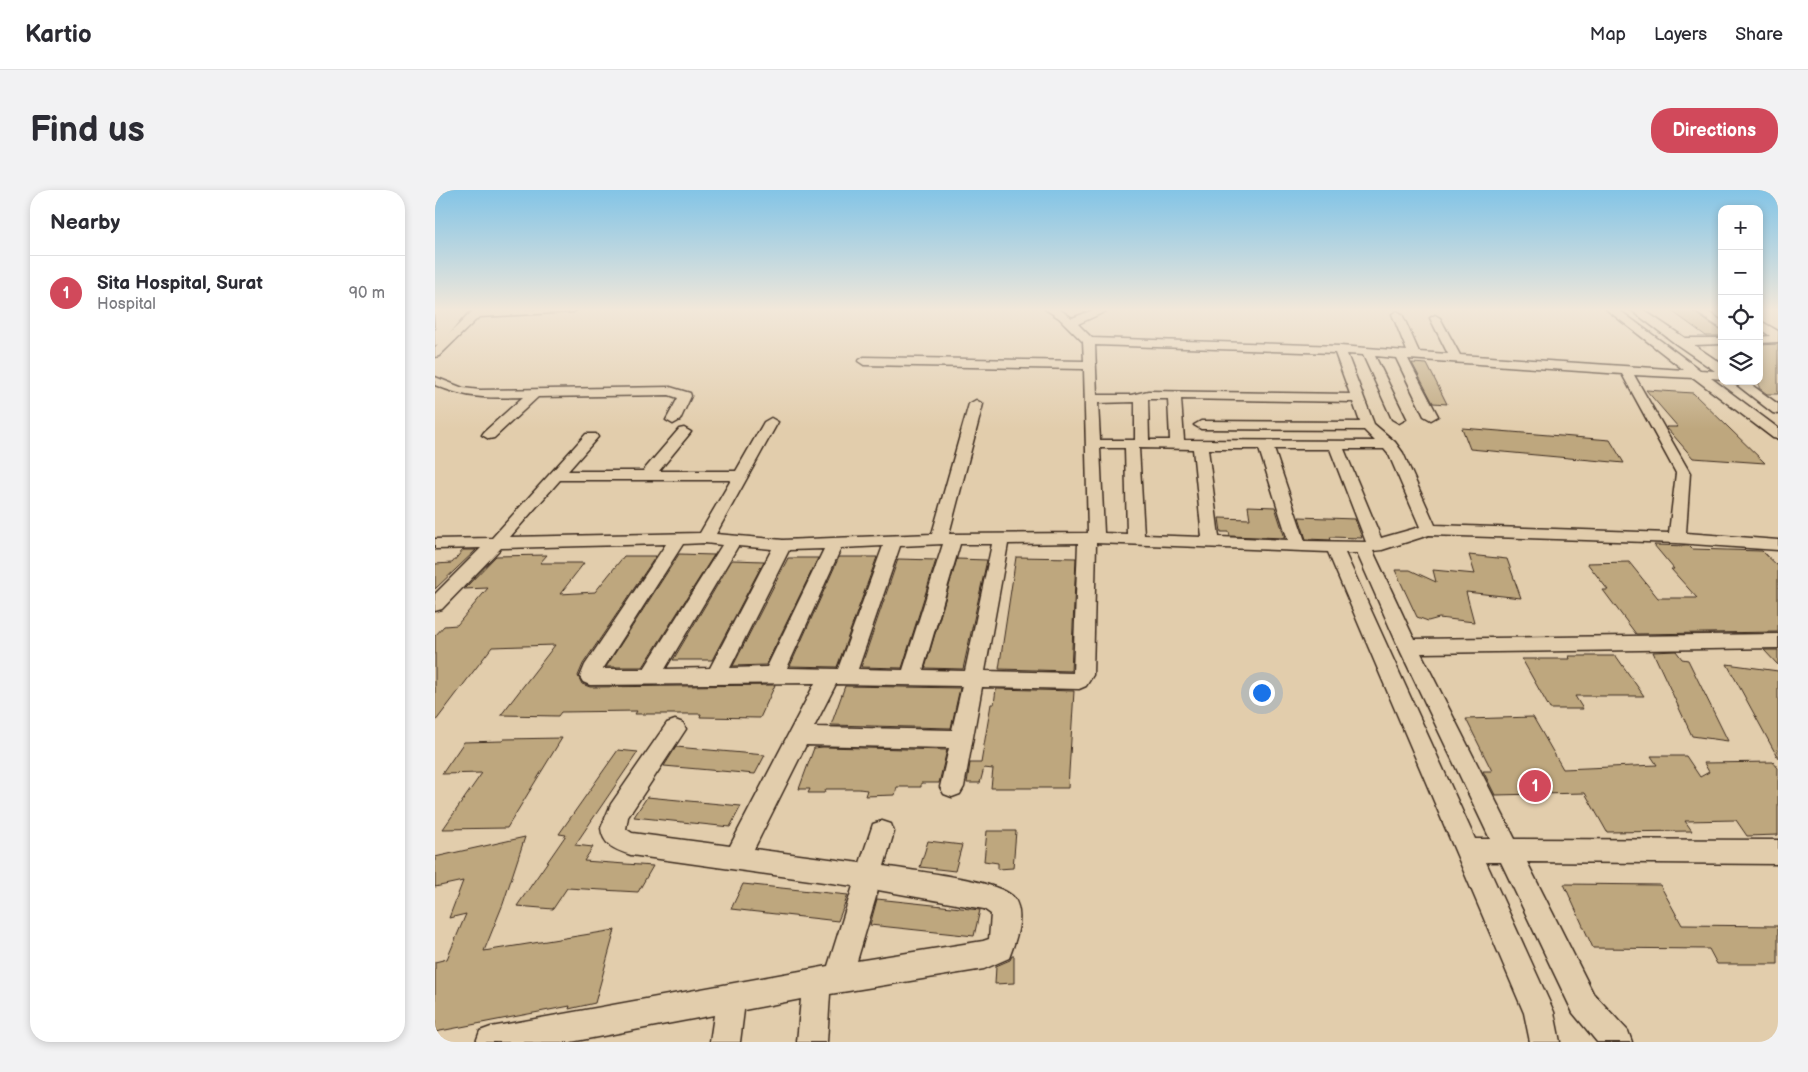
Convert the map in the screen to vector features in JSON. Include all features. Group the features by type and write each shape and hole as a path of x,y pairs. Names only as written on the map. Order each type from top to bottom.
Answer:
{"street":[{"path":"678,538 589,674 590,677 773,675 1074,682 1081,678 1091,538 1093,444 1089,349"},
{"path":"1305,349 1626,371 1718,375"},
{"path":"1411,349 1414,355"},
{"path":"1451,349 1456,358"},
{"path":"1663,349 1778,435"},
{"path":"1690,349 1718,367"},
{"path":"1340,350 1368,426 1390,445 1396,453 1429,530"},
{"path":"1367,352 1399,419"},
{"path":"1401,354 1431,416"},
{"path":"864,361 1090,365"},
{"path":"1626,371 1683,473 1677,538"},
{"path":"435,381 469,392 670,391 685,396 673,420"},
{"path":"1743,385 1778,410"},
{"path":"489,436 535,393"},
{"path":"1091,399 1175,395 1357,398"},
{"path":"1175,395 1177,443"},
{"path":"1136,539 1137,443 1141,396"},
{"path":"911,678 946,539 976,404"},
{"path":"705,538 771,422"},
{"path":"1201,425 1368,426"},
{"path":"647,476 684,432"},
{"path":"435,605 495,544 591,437"},
{"path":"1200,443 1211,543"},
{"path":"1093,444 1390,445"},
{"path":"1265,444 1299,547"},
{"path":"1335,444 1370,547 1408,646 1583,1003 1617,1042"},
{"path":"555,476 741,475"},
{"path":"435,544 705,538 783,545 946,539 1091,538 1334,548 1370,547 1429,530 1677,538 1778,545"},
{"path":"953,787 1001,539"},
{"path":"649,677 733,540"},
{"path":"737,858 799,736 837,677 893,541"},
{"path":"773,675 835,543"},
{"path":"716,676 783,545"},
{"path":"1334,548 1539,1012 1545,1042"},
{"path":"1408,646 1778,641"},
{"path":"491,1042 828,980 985,955 999,948 1004,936 1006,922 1004,907 990,897 869,876 631,844 618,840 613,834 613,824 619,811 675,729"},
{"path":"799,736 962,739"},
{"path":"811,1042 828,980 869,876 882,832"},
{"path":"1467,850 1778,852"},
{"path":"725,1042 731,998"}],"building":[{"path":"1763,349 1778,349 1778,394 1767,394 1759,388 1759,385 1763,385"},
{"path":"1412,363 1427,364 1447,404 1433,403"},
{"path":"1646,390 1693,393 1765,463 1693,458 1666,427 1678,427"},
{"path":"1462,428 1610,440 1624,463 1470,449"},
{"path":"1248,506 1275,507 1285,538 1230,536 1229,532 1221,532 1219,518 1250,519"},
{"path":"1299,517 1355,519 1362,538 1330,537 1331,540 1306,539"},
{"path":"1654,545 1689,546 1692,549 1762,551 1778,566 1778,632 1636,634 1603,590 1608,590 1587,563 1629,562 1658,598 1697,598 1671,569 1674,569"},
{"path":"463,550 476,550 435,589 435,564 452,563"},
{"path":"679,554 714,555 643,667 606,667"},
{"path":"547,555 540,563 584,563 560,594 595,592 624,556 656,556 583,664 578,676 582,684 590,687 775,685 760,718 700,717 701,714 635,714 637,711 561,712 558,716 501,715 555,645 492,647 435,722 435,636 444,626 457,625 488,588 464,589 496,556"},
{"path":"1469,555 1507,559 1521,598 1466,592 1474,622 1439,618 1428,621 1417,617 1395,570 1410,570 1436,582 1433,570 1475,574"},
{"path":"839,557 877,557 837,667 790,666"},
{"path":"1016,557 1076,558 1071,671 999,669"},
{"path":"788,558 818,558 766,665 733,666"},
{"path":"898,559 936,560 902,668 861,667"},
{"path":"957,559 987,560 963,669 925,668"},
{"path":"732,560 764,561 712,660 673,660"},
{"path":"1764,650 1778,650 1778,665"},
{"path":"1676,651 1682,659 1688,660 1728,741 1692,736 1653,652"},
{"path":"1569,656 1616,656 1644,696 1575,696 1583,709 1550,709 1522,659 1570,659"},
{"path":"1727,664 1778,671 1778,758"},
{"path":"845,686 960,688 951,728 831,725"},
{"path":"996,689 1074,691 1068,788 991,788 993,769 984,768 980,783 967,783 970,763 981,763 991,704 994,704"},
{"path":"1533,717 1563,769 1657,765 1651,756 1686,756 1700,777 1709,772 1704,763 1773,762 1778,768 1778,835 1747,836 1736,820 1685,821 1692,831 1607,832 1585,793 1495,795 1483,771 1492,771 1466,719"},
{"path":"562,738 507,828 443,829 482,773 442,774 464,742"},
{"path":"676,747 765,755 755,774 664,766"},
{"path":"814,748 947,750 939,783 921,783 921,787 897,787 895,795 865,796 867,790 859,789 826,789 824,793 808,793 810,789 799,789"},
{"path":"618,750 638,752 575,845 593,847 584,861 653,866 638,892 567,888 553,909 517,906 566,835 559,834"},
{"path":"647,797 741,806 730,827 634,817"},
{"path":"987,831 1016,831 1013,868 998,869 998,863 984,861"},
{"path":"525,837 503,904 484,951 615,930 595,1003 569,1009 570,1006 435,1032 435,962 447,959 466,914 449,918 463,881 435,887 435,857"},
{"path":"928,841 962,845 955,871 920,867"},
{"path":"743,884 848,895 838,921 731,909"},
{"path":"1564,884 1660,885 1682,925 1778,926 1778,964 1717,964 1709,949 1593,948"},
{"path":"877,899 980,910 974,936 870,925"},
{"path":"1014,956 1014,983 995,984 996,966 1010,960"}],"place":[{"name":"Sita Hospital, Surat","path":"1535,786"}]}
